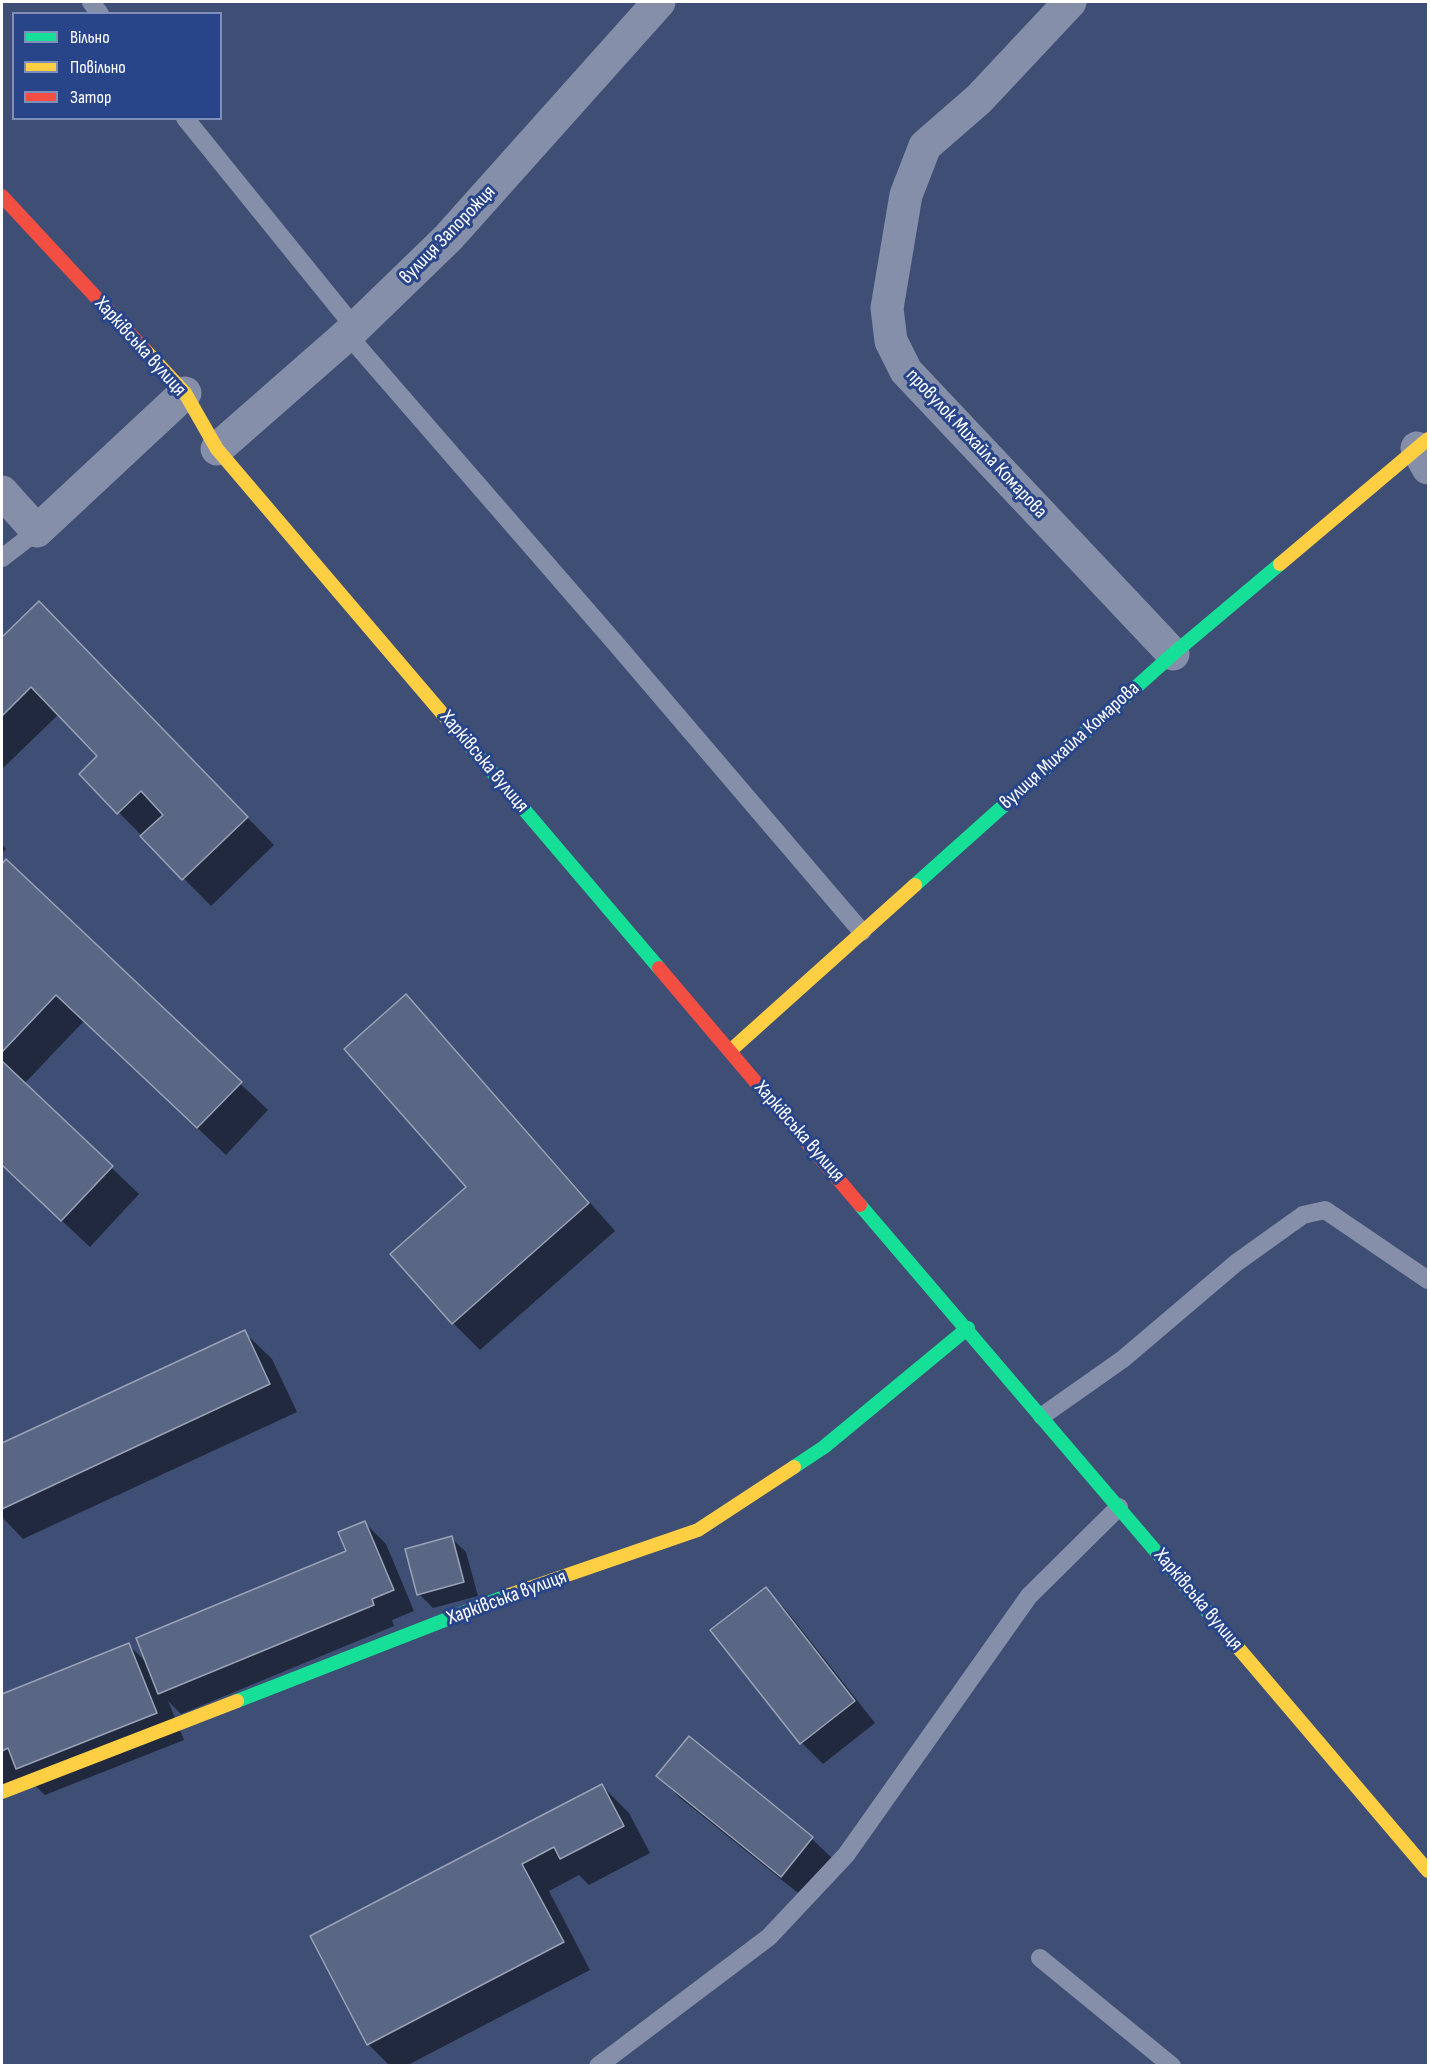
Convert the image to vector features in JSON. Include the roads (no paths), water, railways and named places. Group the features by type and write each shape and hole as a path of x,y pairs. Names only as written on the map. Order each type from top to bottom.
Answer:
{"main road":[{"name":"Харківська вулиця","path":"2,196 185,393 217,449 968,1328 1428,1871"},
{"name":"вулиця Михайла Комарова","path":"730,1051 1173,654 1425,452"},
{"name":"Харківська вулиця","path":"2,1792 503,1598 698,1530 824,1447 968,1328"}],"street":[{"name":"вулиця Запорожця","path":"217,449 351,331 448,238 659,2"},
{"name":"провулок Михайла Комарова","path":"1070,2 979,99 925,146 906,195 887,308 891,340 906,371 1173,654"},
{"path":"2,492 37,531 185,393"}],"lane":[{"path":"187,120 351,331 862,932"},
{"path":"2,558 37,531"},
{"path":"1042,1416 1124,1359 1236,1263 1303,1215 1325,1210 1428,1280"},
{"path":"598,2066 769,1937 846,1854 1029,1596 1119,1507"},
{"path":"1040,1958 1172,2066"}]}
